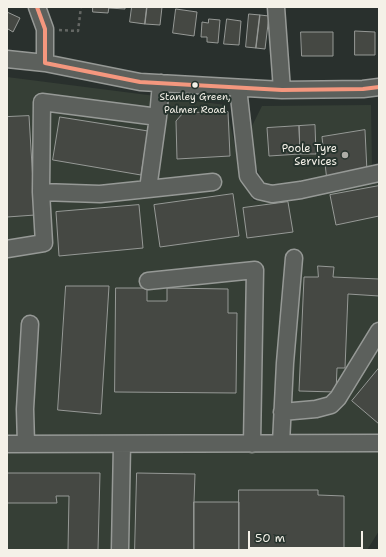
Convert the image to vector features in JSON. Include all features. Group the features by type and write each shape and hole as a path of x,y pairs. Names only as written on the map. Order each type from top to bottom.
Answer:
{"street":[{"path":"37,7 45,29 45,62"},
{"path":"276,7 282,90"},
{"path":"7,59 45,62 140,82 282,90 363,89 379,87"},
{"path":"148,189 162,83"},
{"path":"238,88 248,176 258,191 272,194 301,190 379,173"},
{"path":"7,248 44,243 41,192 42,102 158,117"},
{"path":"41,192 100,194 213,182"},
{"path":"281,443 285,363 294,258"},
{"path":"148,281 255,270 252,444"},
{"path":"26,444 30,324"},
{"path":"282,412 316,409 330,405 338,398 379,332"},
{"path":"7,444 379,443"},
{"path":"120,550 122,444"}],"path":[{"path":"78,31 81,7"}],"shaded area":[{"path":"7,77 226,105 242,178 254,201 379,176 379,531 367,550 7,550"},
{"path":"371,105 372,169 278,189 263,182 253,160 252,126 262,106"}],"building":[{"path":"93,7 109,7 108,13 93,12"},
{"path":"125,7 125,9 109,8"},
{"path":"132,7 147,7 145,24 130,22"},
{"path":"147,7 162,7 160,25 145,24"},
{"path":"176,9 197,12 194,36 173,33"},
{"path":"7,12 20,18 13,32 8,29 7,31"},
{"path":"249,14 260,15 256,48 246,47"},
{"path":"260,15 269,16 265,49 256,48"},
{"path":"209,19 220,20 218,43 207,42 207,37 201,37 202,22 208,23"},
{"path":"227,19 241,21 239,45 224,44"},
{"path":"355,31 375,32 375,55 355,55"},
{"path":"301,32 333,32 333,56 302,56"},
{"path":"228,112 230,156 177,159 176,121 183,113"},
{"path":"29,116 35,215 7,217 7,117"},
{"path":"60,117 148,131 141,175 53,160"},
{"path":"315,125 316,154 300,154 299,126"},
{"path":"299,126 300,154 269,156 267,128"},
{"name":"Poole Tyre Services","path":"365,130 367,172 327,181 322,137"},
{"path":"379,186 379,216 336,225 330,195"},
{"path":"233,194 239,236 160,247 154,205"},
{"path":"288,202 293,232 247,238 243,208"},
{"path":"139,205 143,248 59,256 56,212"},
{"path":"318,266 334,267 333,277 379,279 379,296 348,294 345,368 337,368 336,392 299,391 304,277 318,277"},
{"path":"66,286 109,286 101,414 58,410"},
{"path":"116,288 147,288 147,301 167,301 167,288 228,289 228,313 237,313 236,393 115,392"},
{"path":"379,368 379,424 352,401"},
{"path":"7,473 100,473 98,550 68,550 69,496 56,496 57,503 7,503"},
{"path":"137,473 195,474 194,550 135,550"},
{"path":"239,490 318,490 318,495 344,496 344,550 239,550"},
{"path":"194,502 239,502 239,550 194,550"}],"transit line":[{"path":"37,7 45,29 45,63"},
{"path":"45,63 140,82 282,90 363,89 379,87"}],"place":[{"name":"Stanley Green, Palmer Road","path":"195,85"},
{"name":"Poole Tyre Services","path":"345,155"}]}
